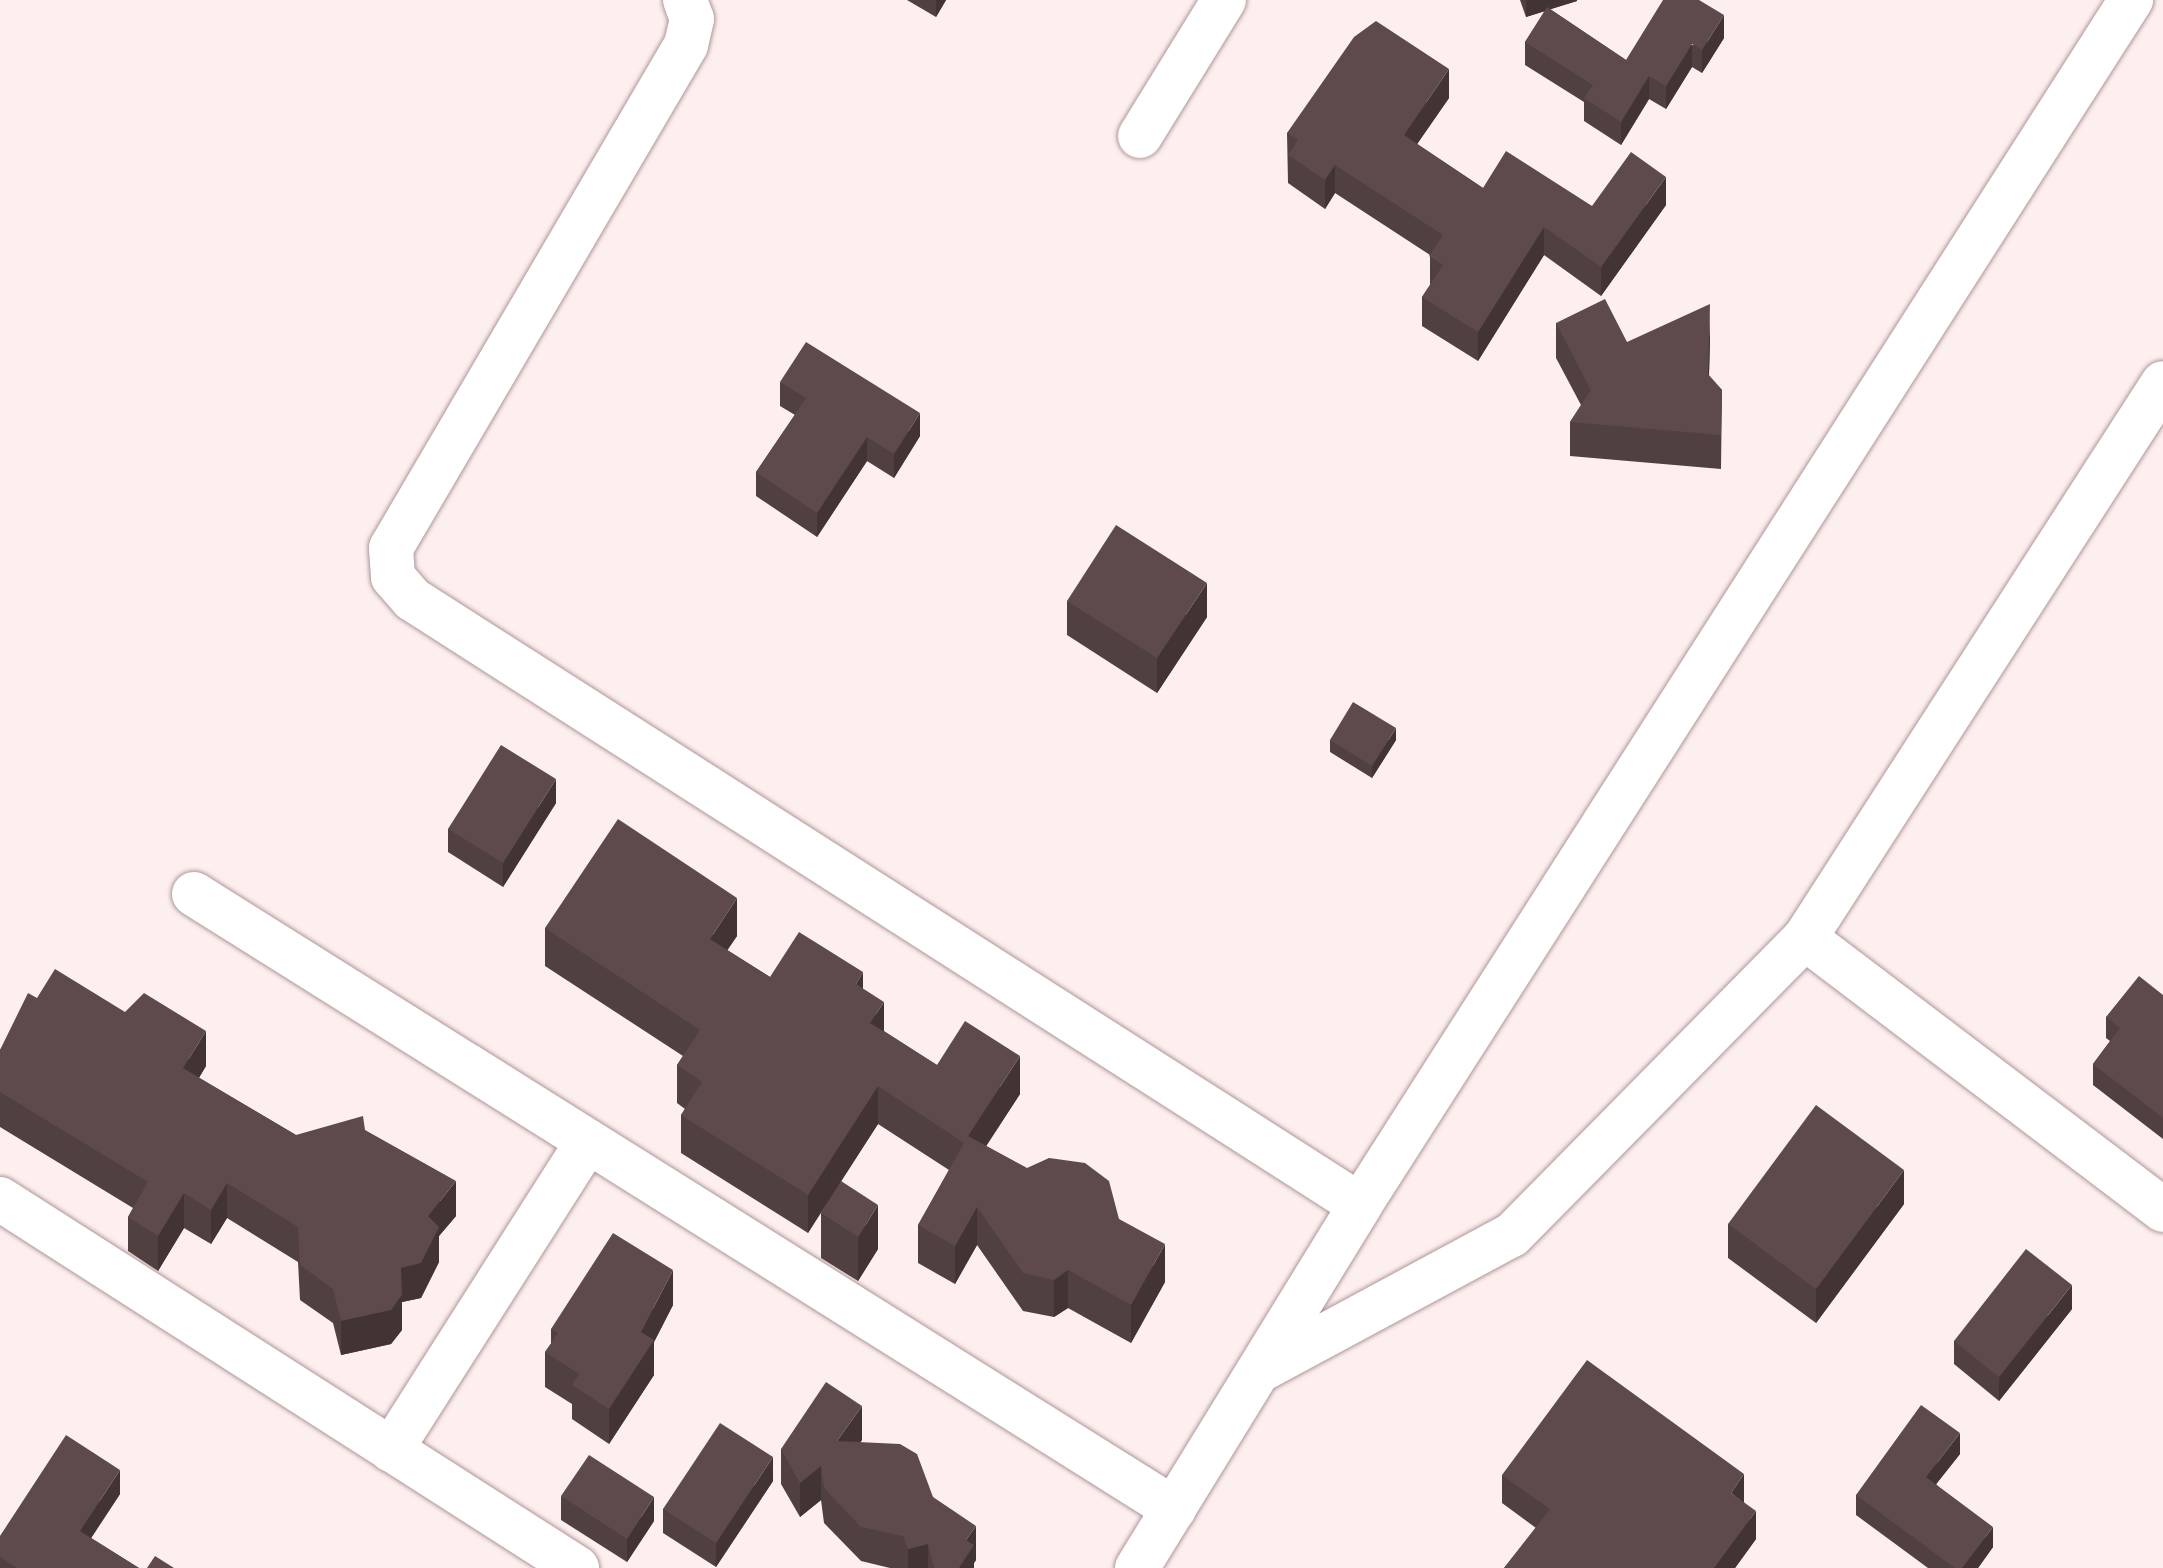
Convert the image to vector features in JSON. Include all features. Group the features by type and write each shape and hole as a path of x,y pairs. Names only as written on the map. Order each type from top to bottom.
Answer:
{"street":[{"path":"685,0 692,19 686,45 391,548 393,577 425,608 1360,1205"},
{"path":"1140,136 1224,0"},
{"path":"1137,1568 1360,1205 2131,0"},
{"path":"1257,1372 1512,1235 1805,938 2163,383"},
{"path":"194,894 1174,1509"},
{"path":"1805,938 2163,1210"},
{"path":"391,1450 588,1141"},
{"path":"0,1199 577,1568"}],"building":[{"path":"1663,0 1699,0 1724,15 1702,50 1692,44 1666,86 1649,76 1621,122 1584,98 1593,85 1525,42 1547,7 1626,60"},
{"path":"1376,21 1449,69 1404,135 1483,188 1506,151 1592,206 1631,152 1666,177 1601,267 1544,227 1478,332 1422,297 1443,265 1429,256 1443,235 1335,165 1325,180 1288,155 1298,140 1287,133 1354,37"},
{"path":"1605,299 1627,342 1710,304 1708,374 1722,390 1721,435 1570,422 1591,390 1556,323"},
{"path":"806,342 920,413 894,454 867,437 817,513 756,472 806,398 780,382"},
{"path":"1116,525 1207,583 1157,658 1067,601"},
{"path":"1353,702 1396,728 1372,766 1330,740"},
{"path":"501,745 556,779 503,863 448,829"},
{"path":"618,819 737,898 710,939 770,977 799,932 863,972 856,984 884,1002 870,1023 937,1065 965,1021 1020,1056 968,1136 1027,1168 1049,1158 1085,1163 1109,1181 1119,1219 1165,1244 1131,1305 1068,1270 1054,1280 1023,1273 977,1207 955,1246 918,1225 964,1143 878,1086 808,1195 681,1115 702,1082 677,1065 700,1030 545,928"},
{"path":"55,969 125,1012 144,993 206,1031 183,1068 296,1135 363,1116 365,1130 456,1181 428,1216 439,1227 421,1263 401,1268 402,1295 391,1310 341,1321 333,1289 300,1265 298,1227 227,1183 211,1210 184,1193 158,1236 128,1217 148,1182 0,1092 0,1050 28,993 37,998"},
{"path":"2139,976 2163,995 2163,1118 2093,1064 2120,1028 2106,1017"},
{"path":"1816,1105 1904,1170 1816,1289 1728,1224"},
{"path":"841,1181 878,1205 858,1237 821,1213"},
{"path":"613,1233 673,1270 641,1332 654,1340 609,1409 572,1385 579,1374 545,1352 558,1333 551,1329"},
{"path":"2026,1249 2072,1285 1999,1377 1954,1341"},
{"path":"1587,1360 1744,1474 1731,1493 1756,1511 1714,1568 1504,1568 1550,1509 1502,1475"},
{"path":"826,1382 862,1406 837,1441 900,1444 917,1454 933,1497 976,1526 966,1540 974,1545 959,1568 934,1568 928,1544 908,1549 903,1536 861,1527 824,1488 821,1466 800,1483 781,1449"},
{"path":"1921,1405 1960,1433 1926,1477 1993,1527 1962,1568 1955,1568 1856,1495"},
{"path":"720,1423 773,1457 716,1543 663,1509"},
{"path":"66,1435 120,1470 80,1531 139,1568 17,1568 0,1557 0,1536"},
{"path":"589,1455 654,1497 627,1539 561,1496"},
{"path":"155,1556 174,1568 147,1568"}]}
